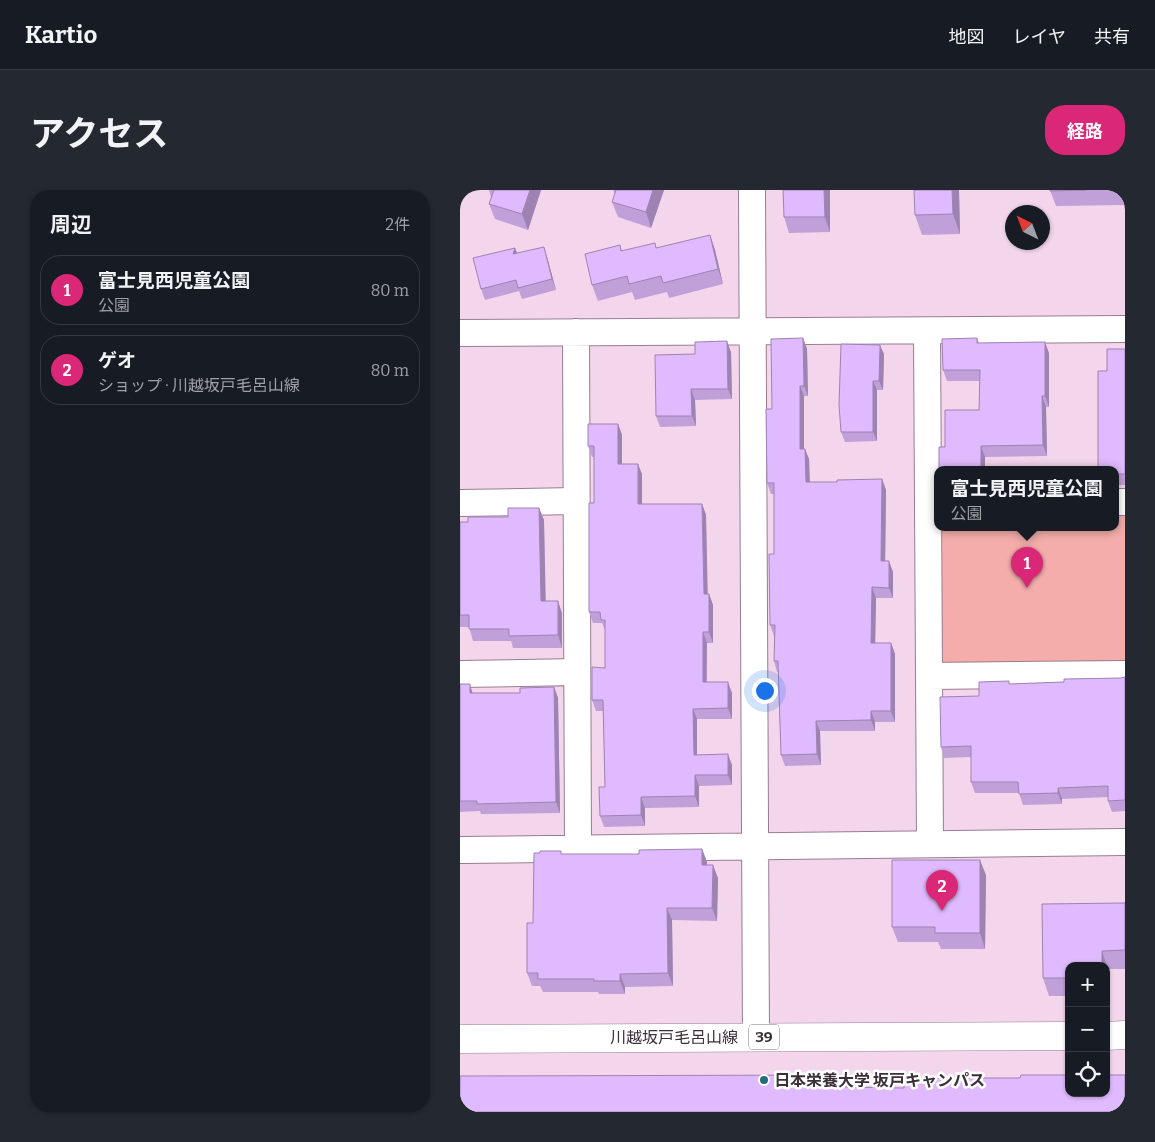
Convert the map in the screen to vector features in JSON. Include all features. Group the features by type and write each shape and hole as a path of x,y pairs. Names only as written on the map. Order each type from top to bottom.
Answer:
{"main road":[{"name":"川越坂戸毛呂山線","path":"460,1039 1065,1036"},
{"path":"1110,1036 1125,1036"}],"street":[{"path":"752,190 756,1037"},
{"path":"460,332 1125,329"},
{"path":"927,331 933,502 929,676 930,844"},
{"path":"576,332 578,850"},
{"path":"460,503 576,501"},
{"path":"460,674 577,672"},
{"path":"929,676 1125,674"},
{"path":"460,850 1125,842"}],"shaded area":[{"path":"1119,502 1125,502 1125,674 929,676 938,531 1119,531"}],"building":[{"path":"494,190 530,190 522,214 489,204"},
{"path":"616,190 653,190 646,212 612,202"},
{"path":"783,190 824,190 825,217 784,217"},
{"path":"914,190 952,190 953,214 915,215"},
{"path":"1050,190 1086,190 1050,191"},
{"path":"710,235 718,269 663,283 661,276 629,284 627,276 592,285 585,254 620,245 621,251 655,243 656,248"},
{"path":"544,247 552,279 518,288 516,280 481,289 473,258 515,248 513,254"},
{"path":"803,338 804,386 800,386 800,449 805,449 806,482 882,479 881,561 889,561 889,588 872,587 871,643 891,643 891,711 871,711 871,720 816,721 817,754 781,755 778,661 774,661 775,625 770,625 769,554 774,554 774,483 767,483 766,409 772,409 771,339"},
{"path":"977,338 977,343 1045,342 1045,396 1042,396 1043,445 981,446 981,466 939,466 939,447 945,447 945,410 979,410 980,370 943,370 942,339"},
{"path":"727,341 728,389 691,389 692,416 656,416 655,355 695,354 695,342"},
{"path":"841,344 880,345 879,381 873,381 873,432 841,432 839,405"},
{"path":"1107,349 1125,349 1125,474 1119,474 1119,466 1098,466 1098,371 1107,371"},
{"path":"588,424 618,424 618,464 638,464 638,504 702,504 704,594 709,594 709,632 703,632 703,682 728,682 728,708 693,709 694,755 728,754 728,775 695,775 695,796 641,797 641,815 600,816 599,787 605,787 603,700 592,700 592,667 605,668 605,620 601,620 600,612 589,612 589,503 594,503 594,446 588,446"},
{"path":"508,508 539,508 541,601 558,601 558,635 509,636 509,629 469,629 469,615 460,615 460,522 468,522 468,517 508,517"},
{"path":"1125,677 1125,800 1108,801 1108,786 1058,788 1058,793 1019,794 1018,782 971,782 971,746 941,747 940,697 979,696 979,682 1009,681 1009,684 1064,682 1064,679"},
{"path":"460,684 470,684 470,693 520,693 520,688 554,687 556,802 477,804 477,801 460,801"},
{"path":"702,849 702,865 713,865 712,908 667,908 668,973 620,974 620,981 594,981 594,979 538,979 538,973 527,973 527,923 533,923 534,853 540,853 540,851 561,851 561,854 639,854 639,850"},
{"path":"892,860 980,860 980,933 935,933 935,927 892,927"},
{"path":"1125,903 1125,950 1102,951 1102,962 1065,962 1065,978 1043,978 1042,904"},
{"name":"日本栄養大学 坂戸キャンパス","path":"844,1075 845,1087 904,1088 904,1078 1020,1078 1021,1075 1065,1075 1065,1097 1110,1097 1110,1075 1125,1075 1125,1112 460,1112 460,1076"}],"place":[{"name":"富士見西児童公園","path":"1027,588"},
{"name":"ゲオ","path":"942,911"},
{"name":"日本栄養大学 坂戸キャンパス","path":"764,1080"}]}
